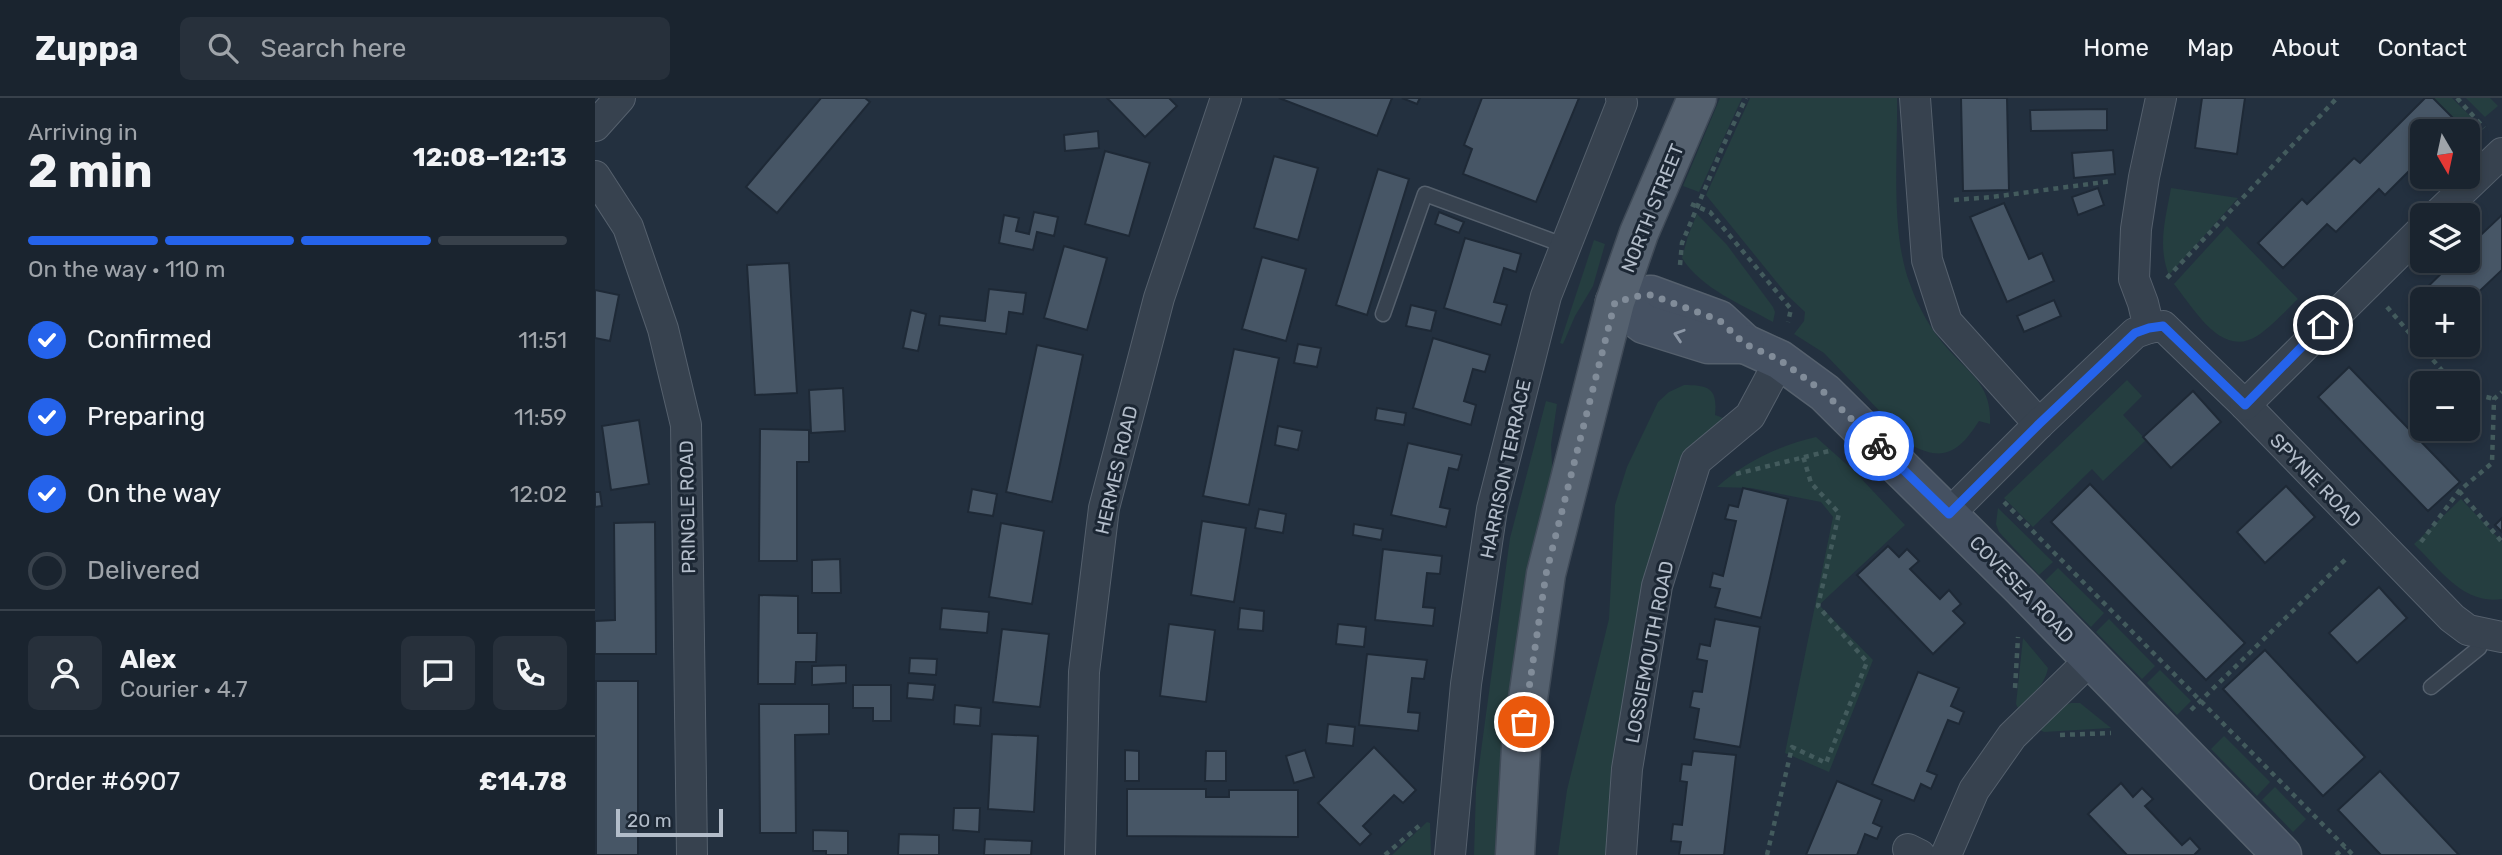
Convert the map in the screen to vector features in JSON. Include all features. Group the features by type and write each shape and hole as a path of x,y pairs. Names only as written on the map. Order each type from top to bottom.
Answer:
{"main road":[{"name":"NORTH STREET","path":"1515,855 1523,735 1546,574 1615,302 1639,233 1697,98"}],"street":[{"path":"595,126 620,98"},
{"name":"HERMES ROAD","path":"1080,855 1084,672 1104,508 1159,298 1226,98"},
{"name":"HARRISON TERRACE","path":"1450,855 1466,684 1492,509 1546,296 1622,103 1621,98"},
{"path":"1915,98 1927,260 1947,322 2039,424"},
{"path":"1949,514 2135,333 2146,316 2134,279 2136,229 2161,98"},
{"path":"2447,203 2497,145"},
{"name":"PRINGLE ROAD","path":"595,176 628,227 663,329 686,425 692,855"},
{"path":"2245,405 2410,241"},
{"name":"COVESEA ROAD","path":"1615,302 1651,295 1719,320 1745,344 1780,360 1825,393 1949,514 2282,855"},
{"name":"SPYNIE ROAD","path":"2146,316 2163,326 2245,405 2452,618 2468,630 2493,636"},
{"name":"LOSSIEMOUTH ROAD","path":"1621,855 1627,769 1657,586 1696,461 1750,416 1780,360"},
{"path":"1946,855 1974,790 2012,736 2090,660"}],"lane":[{"path":"1383,314 1425,194 1566,246"},
{"path":"2431,687 2493,636"}],"path":[{"path":"1686,274 1679,263 1682,243 1746,98"},
{"path":"2146,316 2337,98"},
{"path":"2457,98 2497,145"},
{"path":"1921,199 1992,197 2144,177"},
{"path":"1658,187 1710,212 1791,309 1780,360"},
{"path":"2366,283 2443,371"},
{"path":"2402,568 2459,491 2492,463 2494,399 2502,392"},
{"path":"2480,395 2494,399"},
{"path":"1688,486 1803,456 1874,441"},
{"path":"1767,855 1792,747 1826,763 1867,662 1818,606 1839,513 1811,484 1803,456"},
{"path":"1983,480 2353,855"},
{"path":"2459,491 2502,542"},
{"path":"2167,738 2199,700 2370,535"},
{"path":"2336,855 2345,847"}],"green space":[{"path":"1720,98 1742,98 1699,192 1683,186"},
{"path":"1750,98 1897,98 1897,217 1904,263 1913,293 1925,318 1941,341 1978,381 1990,411 1990,424 1979,421 1959,446 1944,453 1935,453 1913,446 1824,353 1794,334 1804,321 1805,312 1788,296 1706,195"},
{"path":"2433,98 2452,98 2473,119 2453,119"},
{"path":"2466,98 2490,98 2498,106 2485,117"},
{"path":"2171,188 2238,198 2169,275 2163,242"},
{"path":"1697,214 1727,245 1773,307 1773,322 1711,287 1690,269 1682,258"},
{"path":"2227,226 2298,299 2263,332 2244,341 2232,341 2220,336 2199,317 2174,284"},
{"path":"1594,240 1605,244 1593,286 1575,316 1563,344 1560,343"},
{"path":"2127,380 2142,396 2123,415 2146,440 2103,481 2092,469 2033,527 2004,498"},
{"path":"1684,385 1710,390 1715,399 1715,415 1726,419 1685,457 1672,481 1648,583 1609,855 1558,855 1567,790 1609,619 1615,505 1627,467 1658,402 1669,392"},
{"path":"1546,401 1557,404 1551,445 1553,481 1506,855 1474,855 1476,788 1510,538"},
{"path":"1816,437 1854,471 1905,525 1819,605 1873,660 1829,772 1785,753 1833,517 1821,502 1751,488 1717,487 1739,469 1763,456"},
{"path":"2461,499 2502,542 2502,599 2488,599 2464,591 2414,544"},
{"path":"1998,508 2053,562 2039,575 1999,532 1996,524"},
{"path":"2058,568 2104,613 2091,627 2045,581"},
{"path":"2109,619 2155,666 2142,679 2096,632"},
{"path":"2023,638 2048,668 2041,685 2019,710 2016,704"},
{"path":"2160,670 2191,701 2177,715 2147,683"},
{"path":"2080,703 2111,728 2044,732 2038,729 2060,707"},
{"path":"2224,736 2270,782 2257,796 2211,749"},
{"path":"2275,787 2306,819 2293,832 2262,800"},
{"path":"1427,822 1430,823 1431,855 1392,855"}],"building":[{"path":"821,98 865,98 870,102 777,213 746,187"},
{"path":"1107,98 1169,98 1177,106 1145,137"},
{"path":"1279,98 1392,98 1377,136"},
{"path":"1402,98 1420,98 1417,104"},
{"path":"1482,98 1579,98 1536,202 1463,174 1472,149 1464,145"},
{"path":"1961,98 2007,98 2009,190 1963,191"},
{"path":"2202,98 2245,98 2237,154 2195,148"},
{"path":"2425,98 2433,98 2454,119 2410,119 2410,170 2385,195 2379,189 2336,232 2327,224 2283,268 2258,243 2302,199 2307,204 2354,158 2360,163"},
{"path":"2107,109 2107,130 2031,131 2030,110"},
{"path":"1098,131 1099,148 1065,151 1064,135"},
{"path":"2113,150 2115,174 2074,178 2072,153"},
{"path":"1105,151 1150,163 1129,236 1085,224"},
{"path":"1274,156 1318,168 1298,240 1254,228"},
{"path":"1378,169 1409,179 1367,315 1336,305"},
{"path":"2098,188 2104,205 2078,215 2072,197"},
{"path":"2004,203 2029,259 2042,253 2054,281 2007,302 1970,217"},
{"path":"1034,212 1058,217 1054,236 1037,232 1033,250 999,243 1004,215 1019,218 1016,231 1029,234"},
{"path":"1439,212 1464,222 1459,233 1435,224"},
{"path":"2502,215 2502,270 2480,291 2480,287 2427,287 2442,273 2480,273 2480,236"},
{"path":"1465,238 1521,254 1516,272 1504,268 1494,302 1507,305 1501,325 1444,308"},
{"path":"1064,246 1107,258 1087,330 1044,318"},
{"path":"1262,257 1306,269 1286,341 1242,329"},
{"path":"789,263 797,393 755,395 747,265"},
{"path":"989,289 1026,293 1023,314 1009,312 1006,334 939,325 940,316 985,321"},
{"path":"595,290 619,295 610,341 595,338"},
{"path":"2054,300 2061,316 2024,332 2017,316"},
{"path":"1411,305 1436,311 1431,331 1406,326"},
{"path":"911,310 926,314 918,351 903,348"},
{"path":"1433,338 1490,355 1485,372 1473,369 1464,401 1476,405 1471,425 1413,408"},
{"path":"1298,344 1321,348 1317,367 1294,363"},
{"path":"1037,345 1083,355 1052,502 1006,492"},
{"path":"1234,349 1279,358 1249,505 1203,496"},
{"path":"2349,367 2410,430 2410,441 2420,441 2460,482 2428,511 2318,397"},
{"path":"843,388 845,431 811,433 809,390"},
{"path":"2193,391 2221,422 2171,468 2143,437"},
{"path":"1377,408 1406,413 1404,425 1375,420"},
{"path":"639,420 649,484 611,490 602,426"},
{"path":"1278,426 1302,431 1298,450 1275,445"},
{"path":"760,429 809,430 809,462 797,462 797,561 759,561"},
{"path":"1408,443 1462,455 1458,470 1449,468 1440,507 1450,509 1446,527 1391,515"},
{"path":"2090,484 2245,643 2206,680 2051,522"},
{"path":"2286,486 2315,517 2265,563 2237,532"},
{"path":"1743,488 1788,499 1761,618 1715,607 1720,589 1710,587 1713,573 1723,576 1736,521 1725,519 1729,505 1738,507"},
{"path":"972,489 997,494 993,516 968,512"},
{"path":"595,492 600,492 602,506 595,507"},
{"path":"1259,509 1286,514 1283,533 1255,528"},
{"path":"2502,518 2502,532 2495,525"},
{"path":"1202,521 1246,528 1234,602 1191,595"},
{"path":"655,522 656,654 595,654 595,621 615,620 614,523"},
{"path":"1001,523 1044,531 1032,604 989,597"},
{"path":"1354,524 1383,529 1381,540 1353,535"},
{"path":"1888,546 1899,557 1907,549 1919,561 1910,569 1940,599 1949,590 1961,604 1953,611 1965,623 1933,654 1857,575"},
{"path":"1383,549 1442,556 1440,574 1427,573 1423,607 1435,608 1433,626 1375,620"},
{"path":"840,559 841,593 812,593 812,560"},
{"path":"2379,587 2407,618 2357,663 2329,633"},
{"path":"759,595 798,596 798,633 817,633 816,662 796,662 795,684 758,684"},
{"path":"942,608 989,612 987,633 940,629"},
{"path":"1240,608 1264,611 1263,631 1238,629"},
{"path":"1715,619 1760,627 1740,747 1694,739 1699,709 1690,707 1693,691 1702,692 1707,661 1697,659 1700,644 1710,646"},
{"path":"1169,624 1215,630 1206,702 1160,696"},
{"path":"1338,624 1366,627 1364,647 1336,644"},
{"path":"1002,629 1049,634 1040,707 993,702"},
{"path":"2265,650 2365,757 2323,796 2223,689"},
{"path":"1367,654 1427,660 1424,679 1412,678 1408,712 1420,713 1418,731 1359,725"},
{"path":"910,658 937,659 936,675 909,673"},
{"path":"846,665 846,683 812,685 812,666"},
{"path":"1918,672 1959,688 1951,706 1964,712 1959,724 1948,720 1927,771 1937,775 1931,789 1921,784 1914,801 1872,784"},
{"path":"596,681 638,681 638,855 596,855"},
{"path":"908,683 935,685 933,700 907,698"},
{"path":"853,685 891,685 891,721 873,721 873,708 853,708"},
{"path":"759,704 829,704 829,734 795,735 796,833 760,833"},
{"path":"955,705 981,708 980,726 954,724"},
{"path":"1328,724 1355,727 1353,746 1326,743"},
{"path":"992,734 1038,736 1034,812 988,809"},
{"path":"1374,747 1416,790 1403,803 1394,795 1363,826 1371,834 1360,845 1318,803"},
{"path":"1125,750 1139,751 1139,781 1125,781"},
{"path":"1305,750 1314,777 1294,783 1286,756"},
{"path":"1206,751 1226,751 1226,781 1205,781"},
{"path":"1693,751 1736,755 1724,855 1679,855 1681,842 1671,841 1673,824 1682,825 1687,782 1680,781 1682,764 1691,765"},
{"path":"2380,771 2459,855 2381,855 2338,810"},
{"path":"1837,781 1882,800 1873,823 1882,827 1877,839 1865,834 1857,855 1806,855"},
{"path":"2121,783 2133,797 2142,788 2153,799 2145,806 2182,845 2190,838 2200,849 2194,855 2127,855 2088,814"},
{"path":"1127,789 1206,789 1206,797 1229,797 1229,790 1298,790 1298,837 1127,836"},
{"path":"954,808 980,808 979,832 953,830"},
{"path":"813,830 848,831 848,855 826,855 826,851 813,851"},
{"path":"899,834 939,835 939,855 898,855"},
{"path":"985,839 1032,841 1031,855 984,855"}],"way so far":[{"path":"1524,722 1546,574 1615,302 1651,295 1719,320 1745,344 1780,360 1825,393 1879,446"}],"route":[{"path":"1879,446 1949,514 2135,333 2163,326 2245,405 2323,325"}]}
